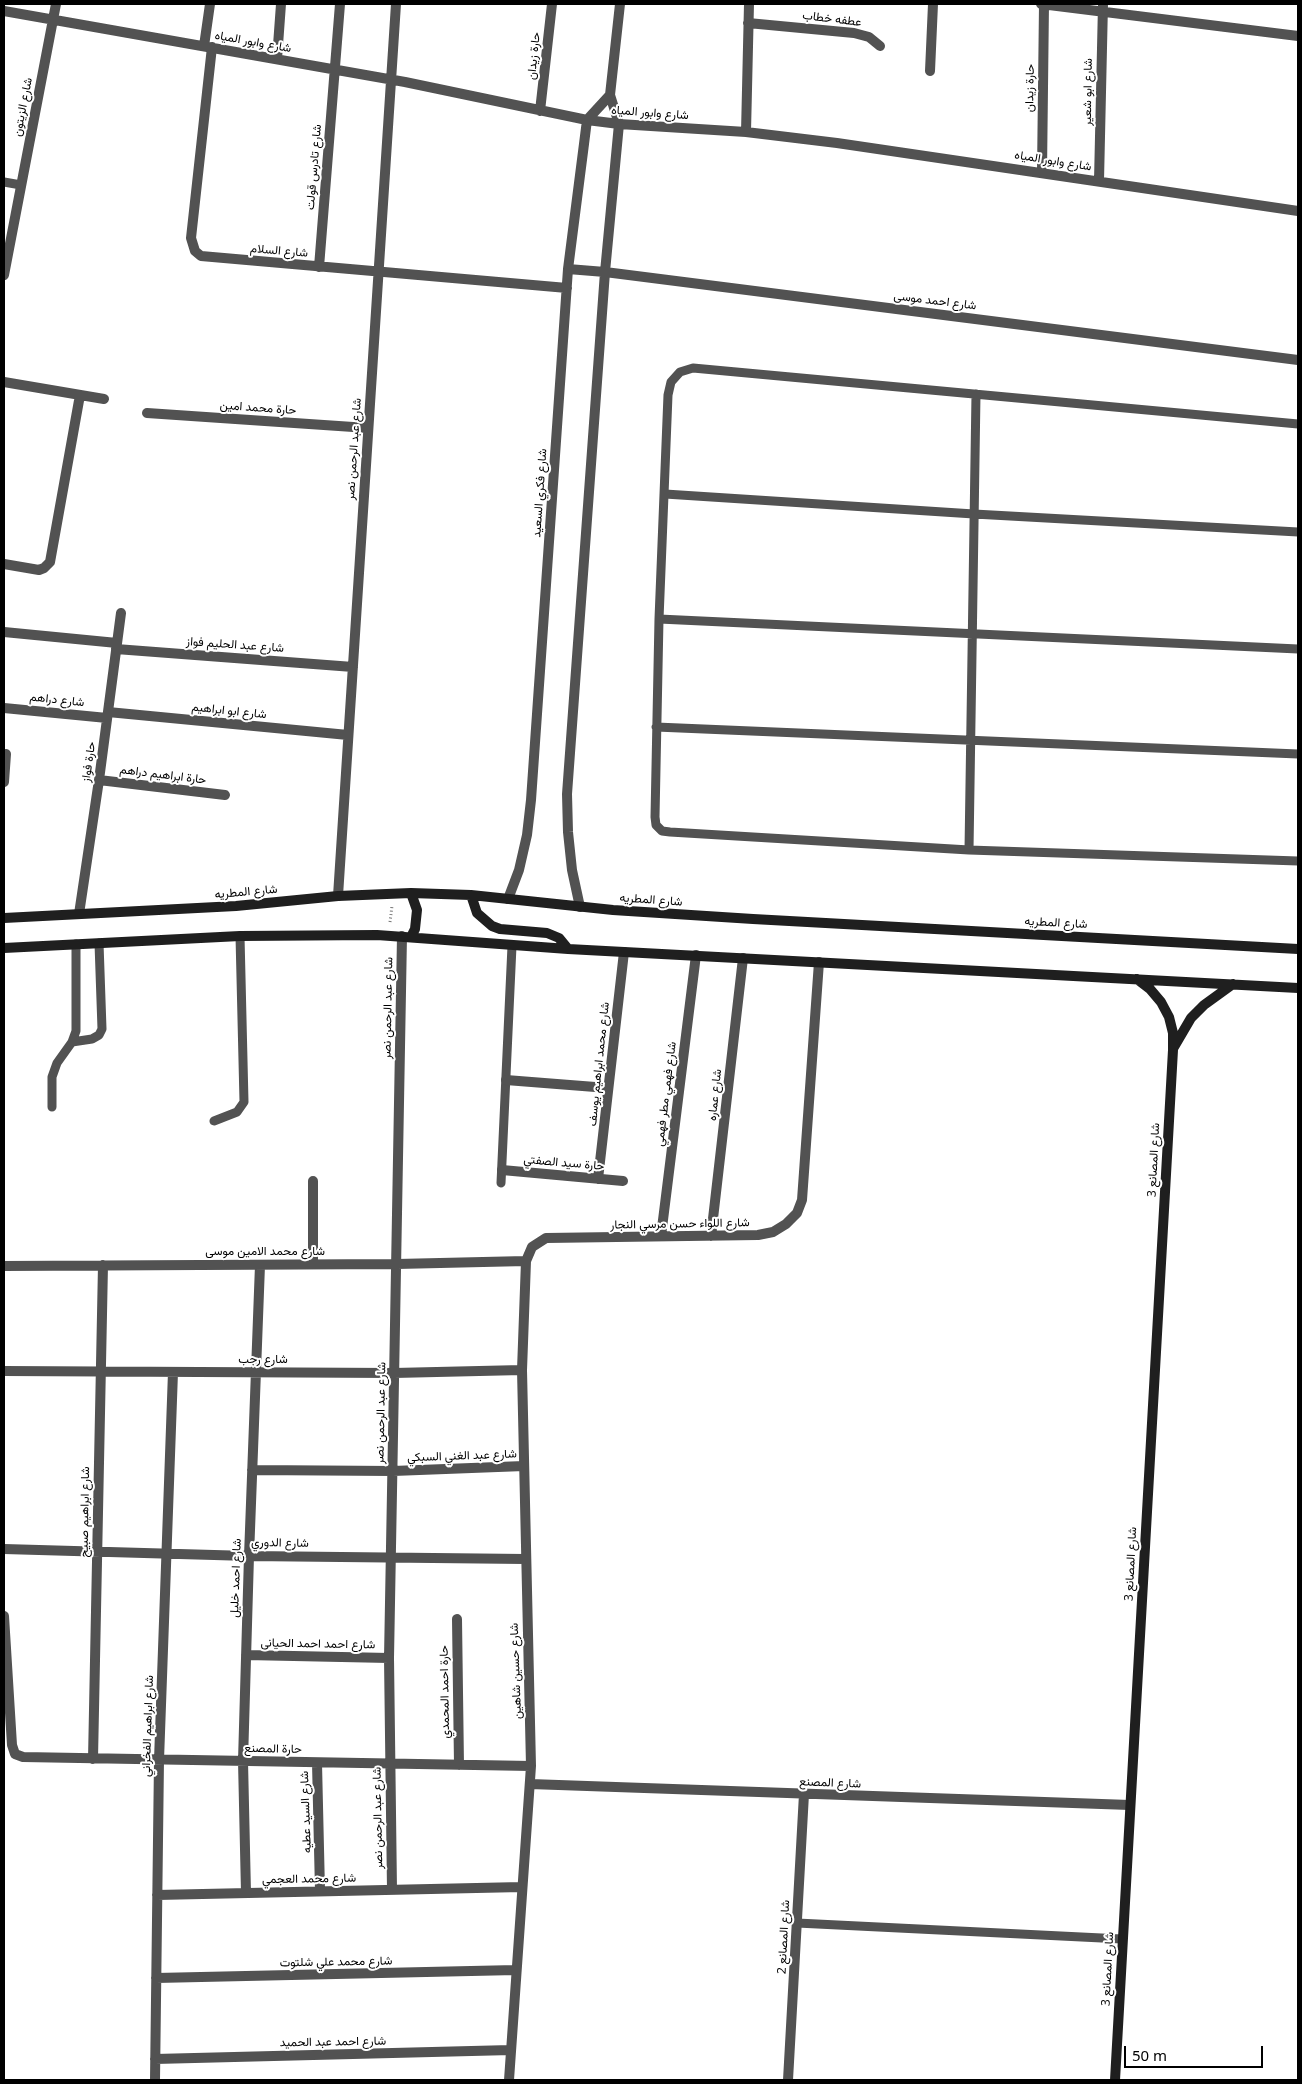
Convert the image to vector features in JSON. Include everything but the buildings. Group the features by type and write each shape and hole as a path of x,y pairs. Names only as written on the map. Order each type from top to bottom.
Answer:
{"main road":[{"name":"شارع المطريه","path":"4,918 236,906 338,896 411,893 471,895 580,906 763,920 1298,950"},
{"path":"407,937 417,920 415,901 411,893"},
{"path":"471,895 477,913 492,926 500,929 547,933 559,938 568,949"},
{"path":"4,948 240,936 351,934 512,946 1298,988"},
{"name":"شارع المصانع 3","path":"1115,2080 1173,1050 1173,1033 1169,1017 1161,1002 1150,989 1137,979"},
{"name":"شارع المصانع 3","path":"1173,1050 1191,1018 1204,1005 1234,984"}],"street":[{"name":"شارع الزيتون","path":"4,275 56,4"},
{"name":"شارع السلام","path":"210,4 191,238 195,251 201,256 567,288"},
{"path":"276,59 282,4"},
{"name":"شارع تادرس قولت","path":"319,267 340,4"},
{"name":"شارع عبد الرحمن نصر","path":"338,896 396,4"},
{"name":"حارة زيدان","path":"540,111 552,4"},
{"path":"580,906 572,870 568,832 568,794 605,272 619,124 610,95 620,4"},
{"path":"746,132 749,4"},
{"path":"930,71 933,4"},
{"path":"1042,4 1103,8 1298,36"},
{"name":"حارة زيدان","path":"1042,4 1042,172"},
{"name":"شارع ابو شعير","path":"1099,182 1103,8"},
{"name":"شارع وابور المياه","path":"4,11 390,80 587,120 619,124 746,132 837,142 1298,211"},
{"name":"عطفه خطاب","path":"748,23 854,33 869,37 880,46"},
{"path":"587,120 610,95"},
{"name":"شارع فكري السعيد","path":"508,899 519,870 527,835 531,800 568,270 587,120"},
{"name":"شارع احمد موسى","path":"568,270 605,272 1298,360"},
{"path":"4,382 104,399"},
{"path":"4,564 39,570 50,562 80,395"},
{"name":"حارة محمد امين","path":"146,413 368,428"},
{"name":"حارة فواز","path":"79,914 99,780 120,613"},
{"name":"شارع عبد الحليم فواز","path":"4,632 116,646 353,667"},
{"name":"شارع دراهم","path":"4,708 107,715"},
{"name":"شارع ابو ابراهيم","path":"107,715 348,735"},
{"path":"4,782 6,754"},
{"name":"حارة ابراهيم دراهم","path":"99,780 225,795"},
{"name":"شارع عبد الرحمن نصر","path":"392,1890 389,1658 396,1264 407,937"},
{"name":"شارع محمد ابراهيم يوسف","path":"598,1179 624,952"},
{"name":"شارع فهمي مطر فهمي","path":"661,1236 696,956"},
{"name":"شارع عماره","path":"711,1236 743,958"},
{"name":"شارع اللواء حسن مرسي النجار","path":"526,1261 532,1247 546,1238 758,1235 773,1232 786,1224 796,1213 802,1200 819,962"},
{"path":"506,1080 608,1088"},
{"name":"حارة سيد الصفتي","path":"502,1170 623,1181"},
{"path":"313,1181 313,1264"},
{"name":"شارع محمد الامين موسى","path":"4,1266 396,1264 526,1261"},
{"name":"شارع حسين شاهين","path":"509,2080 531,1766 522,1370 526,1261"},
{"name":"شارع احمد خليل","path":"246,1893 243,1761 248,1556 260,1265"},
{"name":"شارع ابراهيم صبيح","path":"93,1759 103,1266"},
{"name":"شارع رجب","path":"4,1371 394,1373 522,1370"},
{"name":"شارع ابراهيم الفخراني","path":"155,2080 159,1760 172,1372"},
{"name":"شارع عبد الغني السبكي","path":"252,1470 393,1471 524,1466"},
{"name":"شارع الدوري","path":"4,1549 166,1552 248,1556 526,1560"},
{"name":"حارة المصنع","path":"4,1616 12,1745 16,1754 23,1757 531,1766"},
{"name":"حارة احمد المحمدي","path":"457,1619 458,1765"},
{"name":"شارع احمد احمد الحيانى","path":"246,1655 389,1658"},
{"name":"شارع السيد عطيه","path":"317,1763 320,1891"},
{"name":"شارع المصنع","path":"530,1784 1130,1805"},
{"name":"شارع المصانع 2","path":"788,2080 804,1794"},
{"name":"شارع محمد العجمي","path":"157,1895 522,1887"},
{"name":"شارع محمد علي شلتوت","path":"156,1978 516,1970"},
{"name":"شارع احمد عبد الحميد","path":"155,2059 511,2050"}],"lane":[{"path":"4,182 20,186"},
{"path":"1298,424 693,368 680,372 671,382 668,395 659,619 655,817 656,825 662,831 968,850 1298,861"},
{"path":"968,850 976,394"},
{"path":"665,494 1298,532"},
{"path":"659,619 1298,649"},
{"path":"656,727 1298,754"},
{"path":"214,1121 237,1112 244,1102 240,936"},
{"path":"72,1042 92,1039 99,1035 102,1029 99,943"},
{"path":"52,1107 52,1077 57,1063 72,1042 76,1031 76,944"},
{"path":"501,1183 512,946"},
{"path":"797,1923 1122,1939"}],"path":[{"path":"389,936 394,893"}]}
